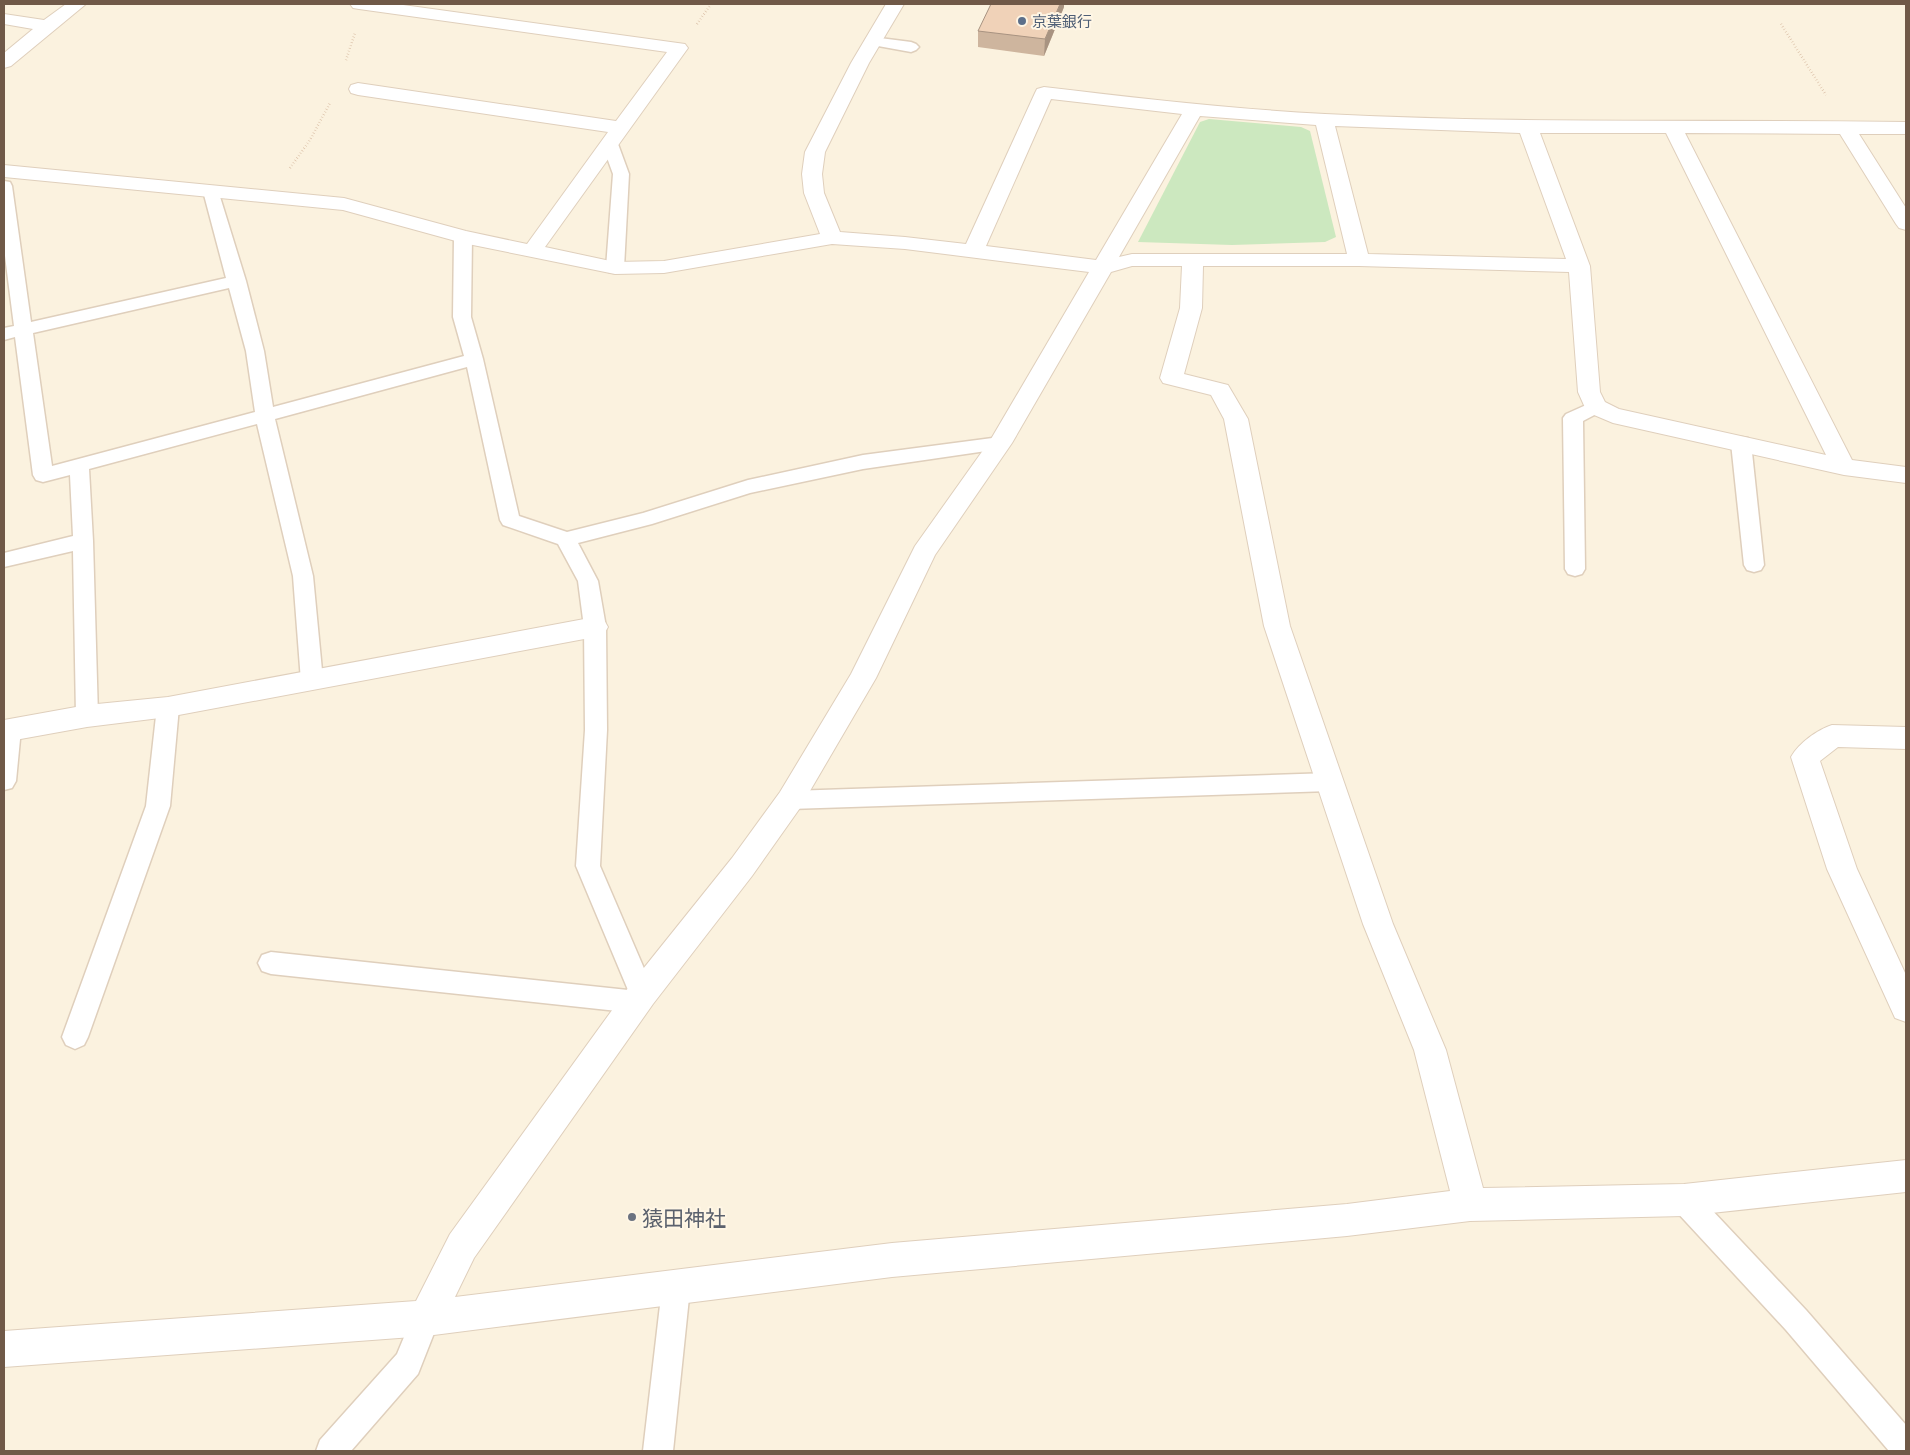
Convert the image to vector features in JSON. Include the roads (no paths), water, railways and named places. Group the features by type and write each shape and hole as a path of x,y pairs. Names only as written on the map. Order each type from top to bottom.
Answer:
{"street":[{"path":"4,62 77,4"},
{"path":"832,238 814,193 813,158 821,138 872,41 894,4"},
{"path":"371,5 680,48 532,251"},
{"path":"4,19 48,26"},
{"path":"358,89 616,136"},
{"path":"973,252 1044,93 1194,110 1324,120 1528,127 1906,128"},
{"path":"426,1318 462,1246 639,998 742,867 790,800 863,678 924,552 1000,443 1194,110"},
{"path":"1324,120 1359,260"},
{"path":"1528,127 1579,266 1588,392 1595,407 1613,415 1844,467 1906,476"},
{"path":"1672,128 1844,467"},
{"path":"1846,128 1906,224"},
{"path":"4,171 344,204 463,238 615,268 664,267 832,238 905,243 1103,267 1132,260 1359,260 1579,266"},
{"path":"1193,260 1191,308 1171,378 1220,390 1236,419 1277,626 1378,924 1430,1050 1470,1205"},
{"path":"7,730 87,716 168,707 595,627"},
{"path":"1906,738 1832,736 1805,757 1842,869 1906,1008"},
{"path":"4,1350 426,1318 892,1260 1347,1220 1470,1205 1684,1200 1906,1176"}],"lane":[{"path":"872,41 911,47"},
{"path":"615,268 621,174 616,136"},
{"path":"4,186 8,242 23,329 43,475 474,360"},
{"path":"211,191 255,351 266,416 303,576 312,681"},
{"path":"463,238 462,317 474,360 510,520 566,539 645,519 758,485 863,462 1000,443"},
{"path":"4,334 237,282"},
{"path":"1575,569 1573,418 1595,407"},
{"path":"1741,443 1754,565"},
{"path":"79,466 83,541 87,716"},
{"path":"271,963 639,998 588,866 596,730 595,627 588,581 566,539"},
{"path":"4,560 83,541"},
{"path":"75,1037 158,806 168,707"},
{"path":"4,781 7,730"},
{"path":"790,800 1330,782"},
{"path":"1684,1200 1796,1320 1906,1448"},
{"path":"658,1451 676,1288"},
{"path":"331,1451 408,1364 426,1318"}],"place":[{"name":"京葉銀行","path":"1022,21"},
{"name":"猿田神社","path":"632,1217"}]}
